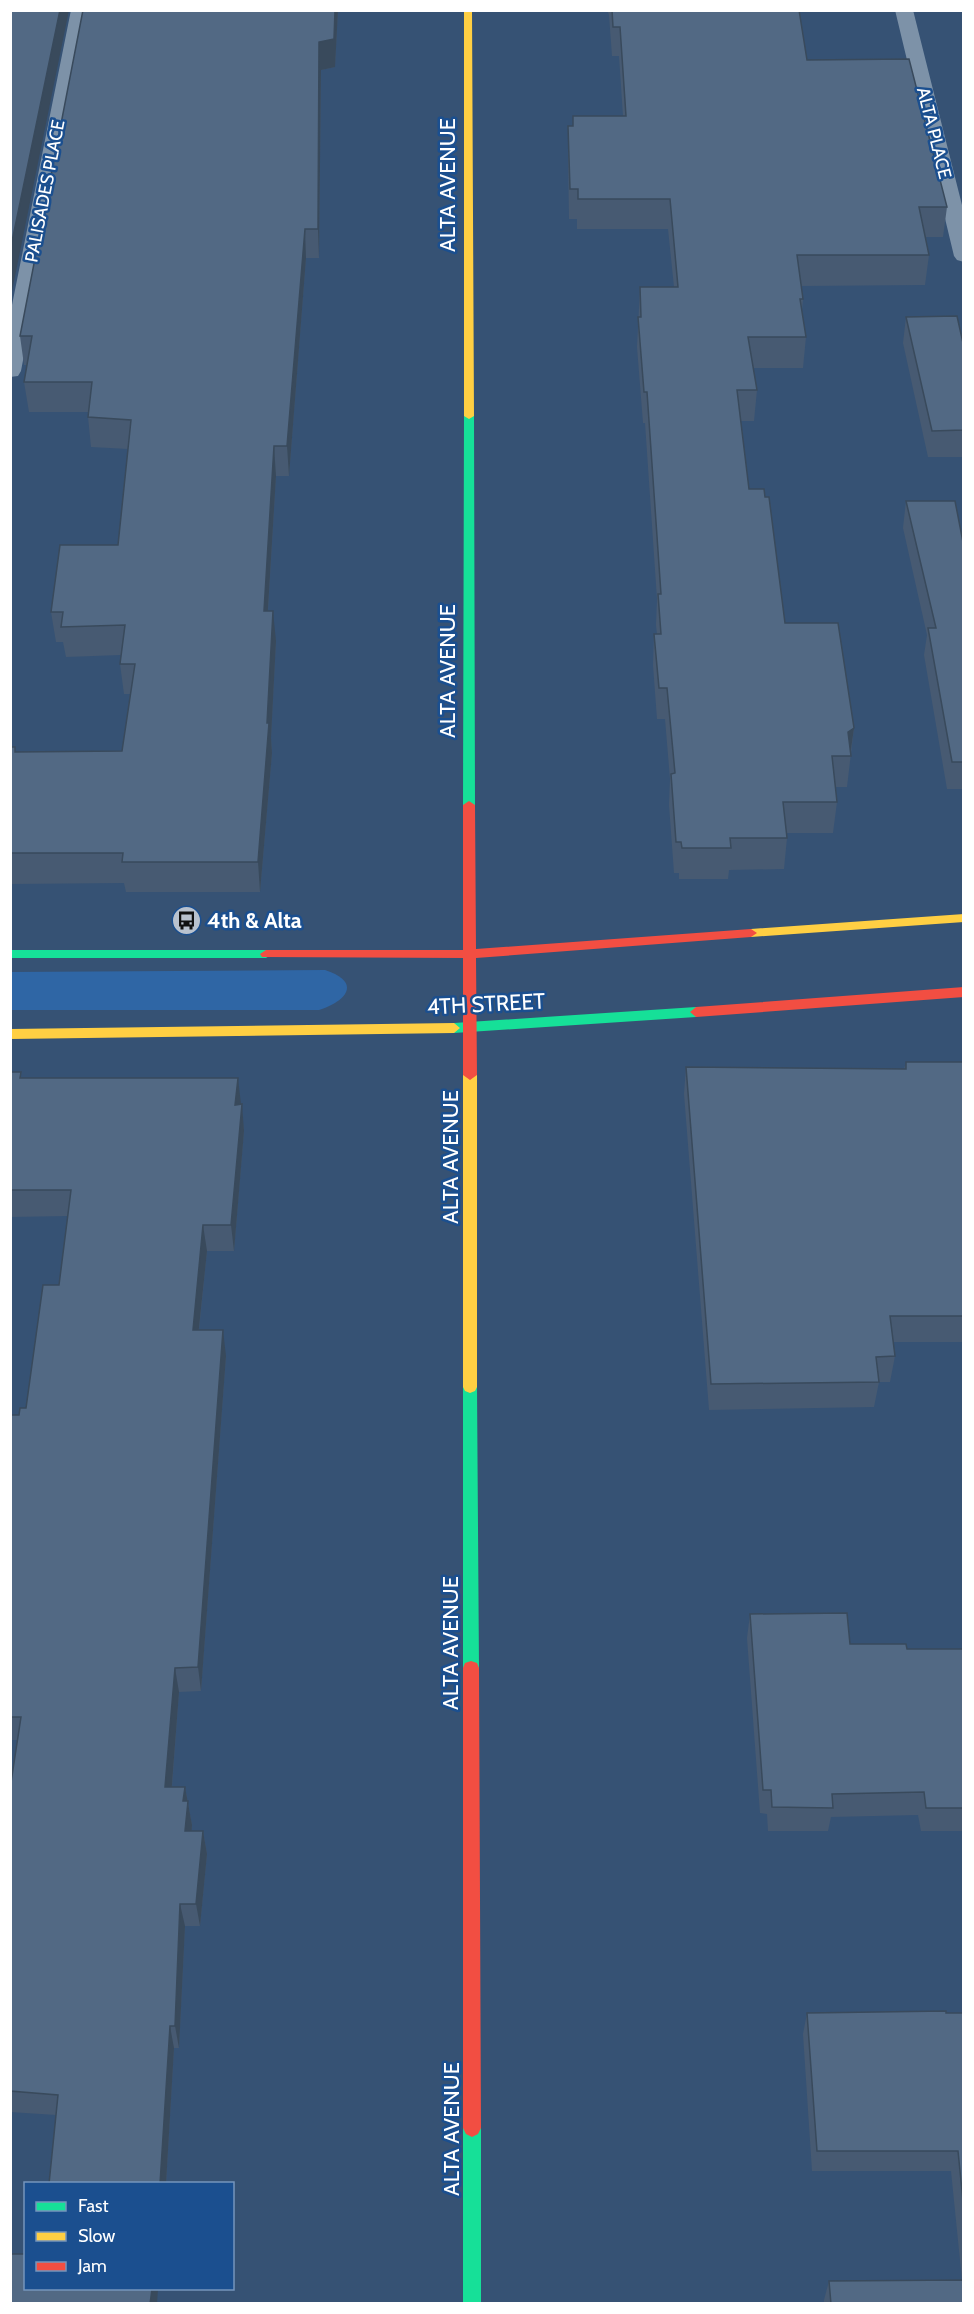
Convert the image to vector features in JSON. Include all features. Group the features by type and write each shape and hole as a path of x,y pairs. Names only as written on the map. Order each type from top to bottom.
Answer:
{"street":[{"name":"ALTA AVENUE","path":"468,10 472,2304"},
{"path":"10,954 468,954 963,918"},
{"name":"4TH STREET","path":"10,1034 471,1028 963,992"}],"lane":[{"name":"PALISADES PLACE","path":"10,371 80,10"},
{"name":"ALTA PLACE","path":"904,10 963,256"}],"shaded area":[{"path":"325,970 344,980 347,986 343,997 319,1010 11,1010 11,972"}],"building":[{"path":"10,10 60,10 10,251"},
{"path":"83,10 335,10 334,39 319,42 318,229 305,229 287,446 274,446 264,611 273,611 267,723 269,723 258,862 122,862 123,853 10,853 10,747 15,747 15,752 122,751 135,664 120,664 125,625 61,627 63,612 51,612 60,545 118,545 131,420 88,417 92,382 24,382 32,336 20,336"},
{"path":"612,10 799,10 807,60 909,59 947,207 919,207 929,255 797,255 803,299 800,299 806,337 748,337 757,390 737,390 749,489 764,489 765,497 769,497 785,623 838,623 854,728 848,732 851,756 832,756 837,802 783,802 787,838 730,838 731,848 682,848 681,842 676,842 671,774 675,773 667,688 659,688 654,634 661,634 658,594 661,594 647,392 644,392 638,317 641,317 640,287 678,287 670,199 578,199 578,189 570,189 568,126 573,126 573,116 626,116 620,27 613,27"},
{"path":"957,316 963,343 963,430 932,431 906,317"},
{"path":"906,501 955,501 963,542 963,762 952,762 928,628 936,628"},
{"path":"906,1062 963,1062 963,1316 890,1316 895,1356 876,1357 879,1382 711,1384 686,1067 906,1069"},
{"path":"10,1072 21,1072 20,1078 238,1078 235,1105 242,1104 231,1225 203,1225 193,1330 223,1330 198,1667 175,1668 165,1787 185,1787 183,1801 188,1801 185,1831 203,1831 196,1904 180,1904 175,2026 170,2026 160,2182 49,2182 58,2095 10,2091 10,1789 21,1717 10,1717 10,1415 19,1415 20,1408 26,1408 43,1285 59,1285 71,1190 10,1190"},
{"path":"847,1613 850,1644 906,1644 907,1649 963,1649 963,1808 926,1808 924,1792 832,1794 833,1808 772,1807 771,1790 763,1790 750,1614"},
{"path":"946,2011 946,2013 963,2013 963,2201 958,2151 817,2151 807,2013"},
{"path":"10,2254 24,2254 24,2290 152,2290 150,2304 10,2304"},
{"path":"963,2280 963,2304 831,2304 829,2281"}],"traffic: fast":[{"path":"469,416 469,805"},
{"path":"10,954 266,954"},
{"path":"454,1028 696,1012"},
{"path":"470,1387 471,1668"},
{"path":"472,2128 472,2304"}],"traffic: slow":[{"path":"468,10 469,416"},
{"path":"751,933 964,918"},
{"path":"10,1034 454,1028"},
{"path":"470,1075 470,1387"}],"traffic: jam":[{"path":"469,805 470,1075"},
{"path":"266,954 468,954 751,933"},
{"path":"696,1012 964,992"},
{"path":"471,1668 472,2128"}],"place":[{"name":"4th & Alta","path":"186,920"}]}
